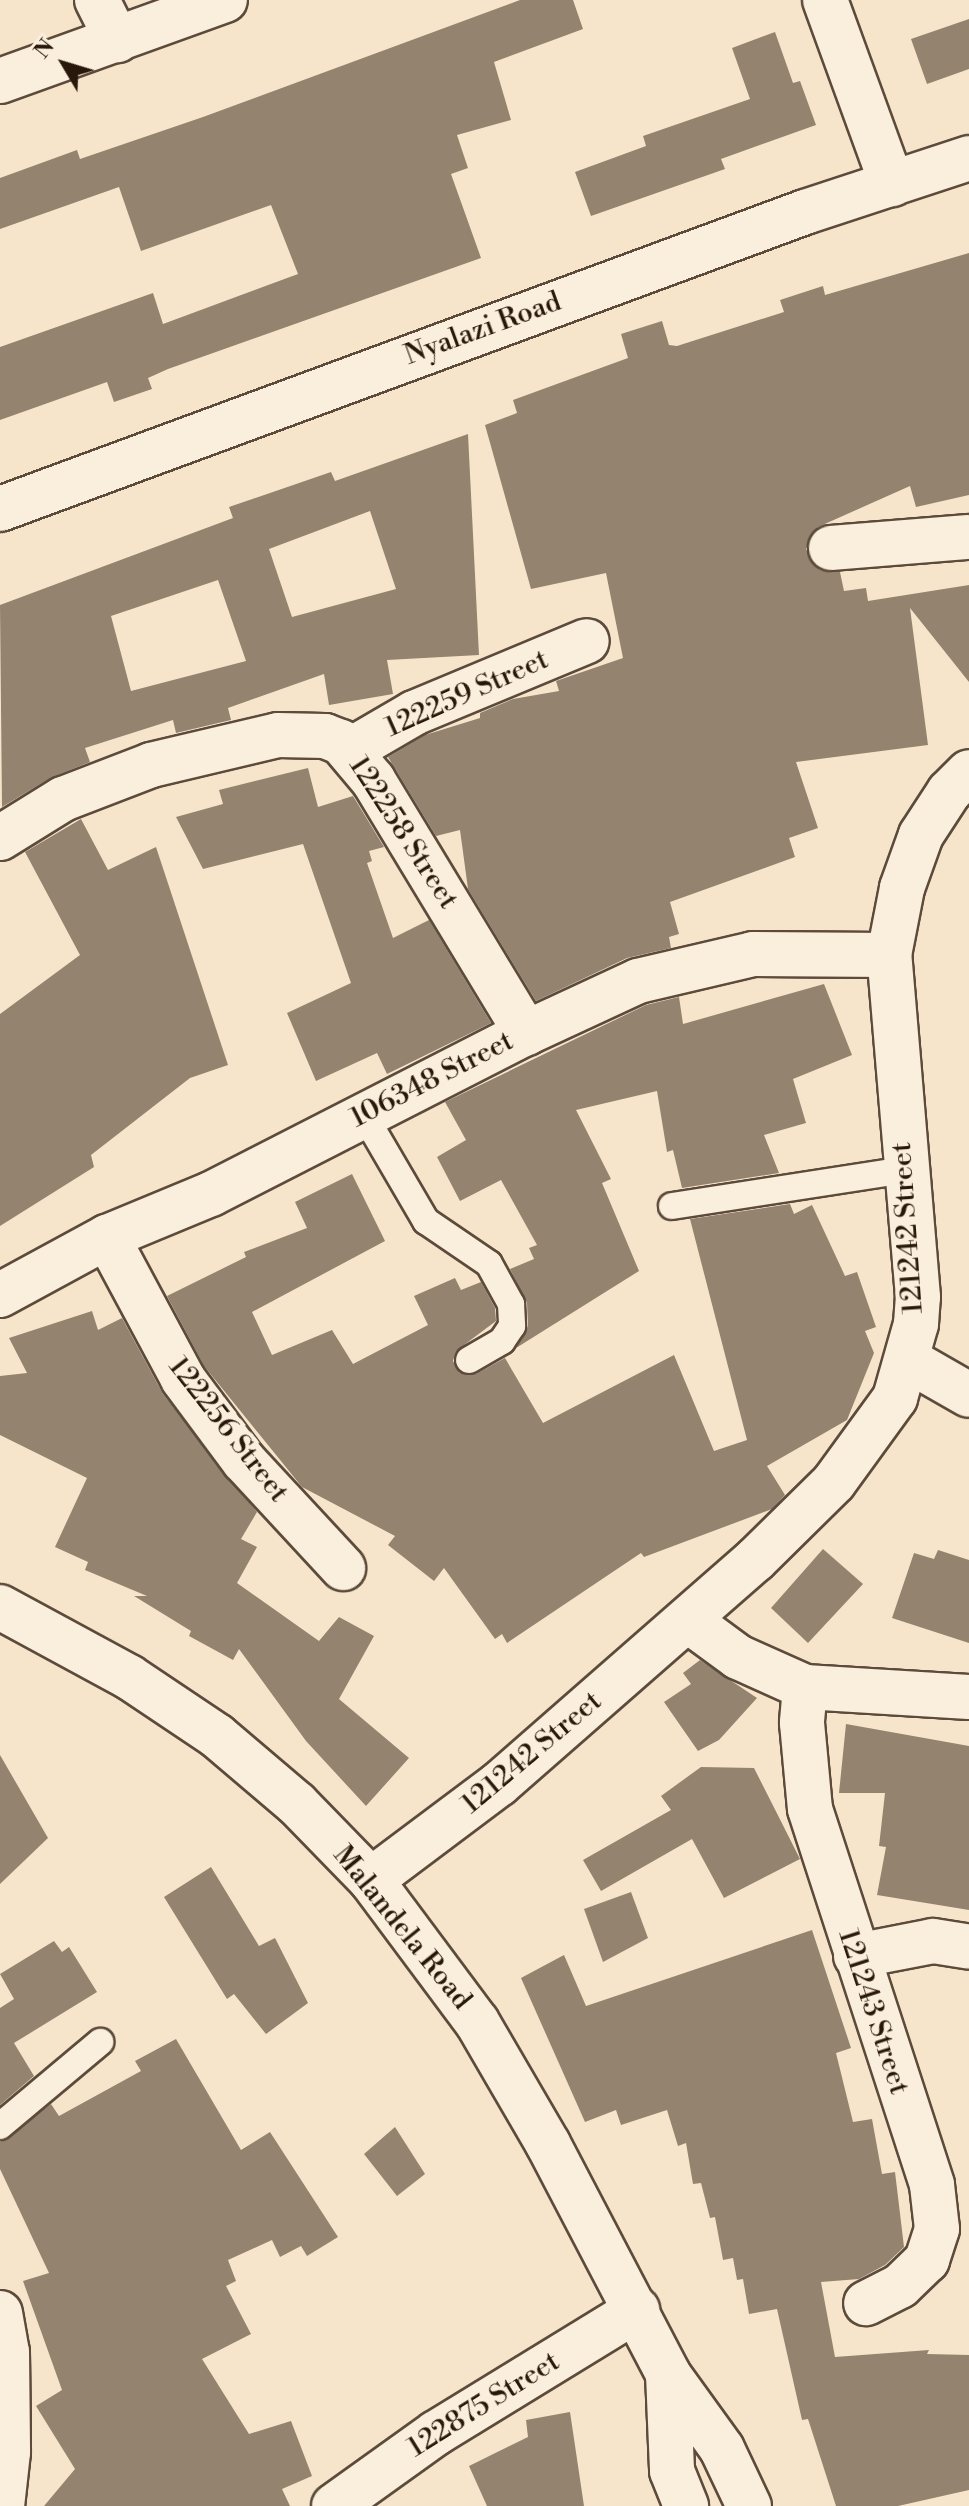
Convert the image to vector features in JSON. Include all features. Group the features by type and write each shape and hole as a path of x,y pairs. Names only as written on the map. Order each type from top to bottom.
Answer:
{"street":[{"path":"97,0 117,40"},
{"path":"0,81 225,0"},
{"path":"825,0 892,184"},
{"name":"Nyalazi Road","path":"0,509 969,158"},
{"path":"831,548 969,537"},
{"name":"122259 Street","path":"349,751 414,713 587,641"},
{"name":"122258 Street","path":"0,838 63,799 151,765 310,732 341,742 402,826 526,1033"},
{"name":"121242 Street","path":"371,1880 499,1784 689,1621 834,1482 895,1398 908,1360 918,1297 904,1170 889,955 902,888 921,835 949,792 969,772"},
{"name":"106348 Street","path":"0,1295 107,1237 211,1194 526,1033 638,981 695,966 784,952 889,955"},
{"name":"122256 Street","path":"107,1237 183,1379 244,1461 343,1568"},
{"path":"908,1360 969,1395"},
{"name":"Malandela Road","path":"0,1607 129,1677 217,1736 297,1804 371,1880 477,2022 637,2310 668,2374 722,2449 749,2506"},
{"path":"689,1621 738,1657 805,1687 969,1697"},
{"name":"121243 Street","path":"805,1687 802,1723 810,1809 932,2185 937,2229 927,2260 900,2286 866,2303"},
{"path":"856,1956 933,1941 969,1947"},
{"name":"122875 Street","path":"334,2506 436,2433 637,2310"},
{"path":"0,2313 7,2352 8,2452 2,2506"},
{"name":"Malandela Road","path":"668,2374 672,2471 686,2506"}],"lane":[{"path":"364,1115 426,1221 489,1264 511,1304 512,1326 502,1341 469,1360"},
{"path":"672,1206 904,1170"},
{"path":"0,2126 100,2042"}],"building":[{"path":"520,0 573,0 583,29 494,62 511,120 457,135 468,168 451,174 481,258 168,369 148,378 152,389 114,402 107,382 0,420 0,347 153,293 163,324 298,274 271,205 141,251 119,187 0,229 0,178 77,150 80,159 203,117"},
{"path":"969,19 969,69 927,84 911,39"},
{"path":"775,32 793,83 800,81 816,125 721,159 725,169 591,216 575,172 646,146 643,136 750,99 732,48"},
{"path":"969,253 969,495 916,507 910,486 818,527 806,549 820,570 840,572 844,591 866,588 868,601 969,585 969,682 910,608 928,745 796,762 818,828 789,838 795,857 670,902 679,934 669,937 671,948 627,958 536,1001 468,889 460,830 436,836 388,757 425,735 480,718 480,713 513,699 559,691 556,681 623,658 606,573 531,589 485,425 517,413 513,400 628,358 621,334 662,321 669,345 677,346 784,312 780,300 823,286 825,295"},
{"path":"468,434 479,655 387,660 393,694 329,705 324,674 228,708 231,720 176,733 173,720 85,748 90,762 50,778 2,807 0,605 233,518 229,507 331,472 335,481","holes":["370,511 396,589 292,617 269,549","218,580 246,661 131,691 111,616"]},
{"path":"308,768 318,807 353,796 384,847 369,851 372,861 367,863 393,938 429,920 491,1023 387,1074 377,1053 316,1081 287,1013 351,983 303,844 203,869 176,817 223,804 219,790"},
{"path":"81,819 108,870 156,847 228,1065 190,1078 91,1155 94,1167 0,1226 0,1014 80,955 25,852"},
{"path":"824,984 852,1055 793,1079 806,1123 764,1135 779,1173 682,1188 673,1150 667,1152 657,1091 576,1110 611,1179 602,1183 639,1271 516,1348 528,1326 527,1303 510,1269 534,1259 529,1248 537,1245 501,1180 460,1201 437,1157 466,1140 445,1102 646,1005 679,997 683,1024"},
{"path":"352,1174 385,1241 252,1312 272,1355 332,1330 353,1364 428,1325 414,1296 455,1278 461,1290 481,1282 495,1308 496,1321 456,1351 453,1361 460,1373 476,1374 505,1358 543,1423 674,1355 714,1451 747,1440 690,1219 790,1204 794,1214 812,1205 845,1276 857,1272 876,1327 865,1331 874,1353 847,1420 767,1466 785,1495 772,1509 644,1557 641,1553 507,1643 502,1634 495,1639 444,1568 434,1581 388,1545 395,1536 302,1487 204,1366 167,1296 246,1257 244,1252 307,1228 295,1202"},
{"path":"92,1311 98,1330 122,1318 163,1394 257,1512 241,1539 257,1547 237,1583 319,1641 339,1617 374,1636 339,1699 409,1758 366,1806 306,1741 239,1649 233,1660 189,1636 191,1631 134,1596 147,1596 85,1570 88,1562 55,1547 87,1478 0,1435 0,1376 27,1373 9,1338"},
{"path":"823,1549 863,1584 808,1643 771,1608"},
{"path":"938,1550 969,1560 969,1643 892,1618 914,1553 934,1559"},
{"path":"700,1660 757,1698 719,1740 698,1751 664,1702 691,1684 683,1673"},
{"path":"846,1724 969,1746 969,1910 877,1895 886,1847 879,1846 885,1793 839,1793"},
{"path":"0,1755 48,1838 0,1884"},
{"path":"701,1767 754,1768 800,1859 724,1898 692,1839 601,1891 583,1860 671,1810 661,1796"},
{"path":"211,1867 259,1946 275,1938 308,2003 266,2034 234,1994 227,1999 164,1897"},
{"path":"631,1892 648,1938 603,1962 584,1909"},
{"path":"812,1930 851,2048 836,2053 853,2122 872,2119 882,2174 895,2172 904,2247 885,2265 859,2279 821,2282 835,2357 929,2350 927,2354 969,2355 969,2490 898,2506 836,2506 808,2419 802,2420 777,2309 749,2314 743,2279 737,2280 733,2258 723,2260 715,2217 710,2218 701,2183 693,2184 686,2143 678,2146 667,2110 621,2125 616,2110 585,2122 521,1978 564,1955 586,2006"},
{"path":"54,1941 62,1952 69,1947 97,1992 14,2043 34,2076 0,2105 0,2008 14,1999 0,1974"},
{"path":"176,2039 241,2150 270,2132 338,2237 307,2256 301,2246 280,2257 272,2240 228,2260 236,2281 226,2286 251,2334 202,2359 249,2434 291,2421 312,2476 282,2489 290,2506 44,2506 75,2469 36,2406 62,2390 23,2281 49,2273 0,2169 0,2142 51,2104 59,2116 141,2071 135,2061"},
{"path":"395,2127 425,2174 397,2196 364,2154"},
{"path":"570,2412 584,2506 487,2506 469,2466 528,2437 526,2420"}]}
